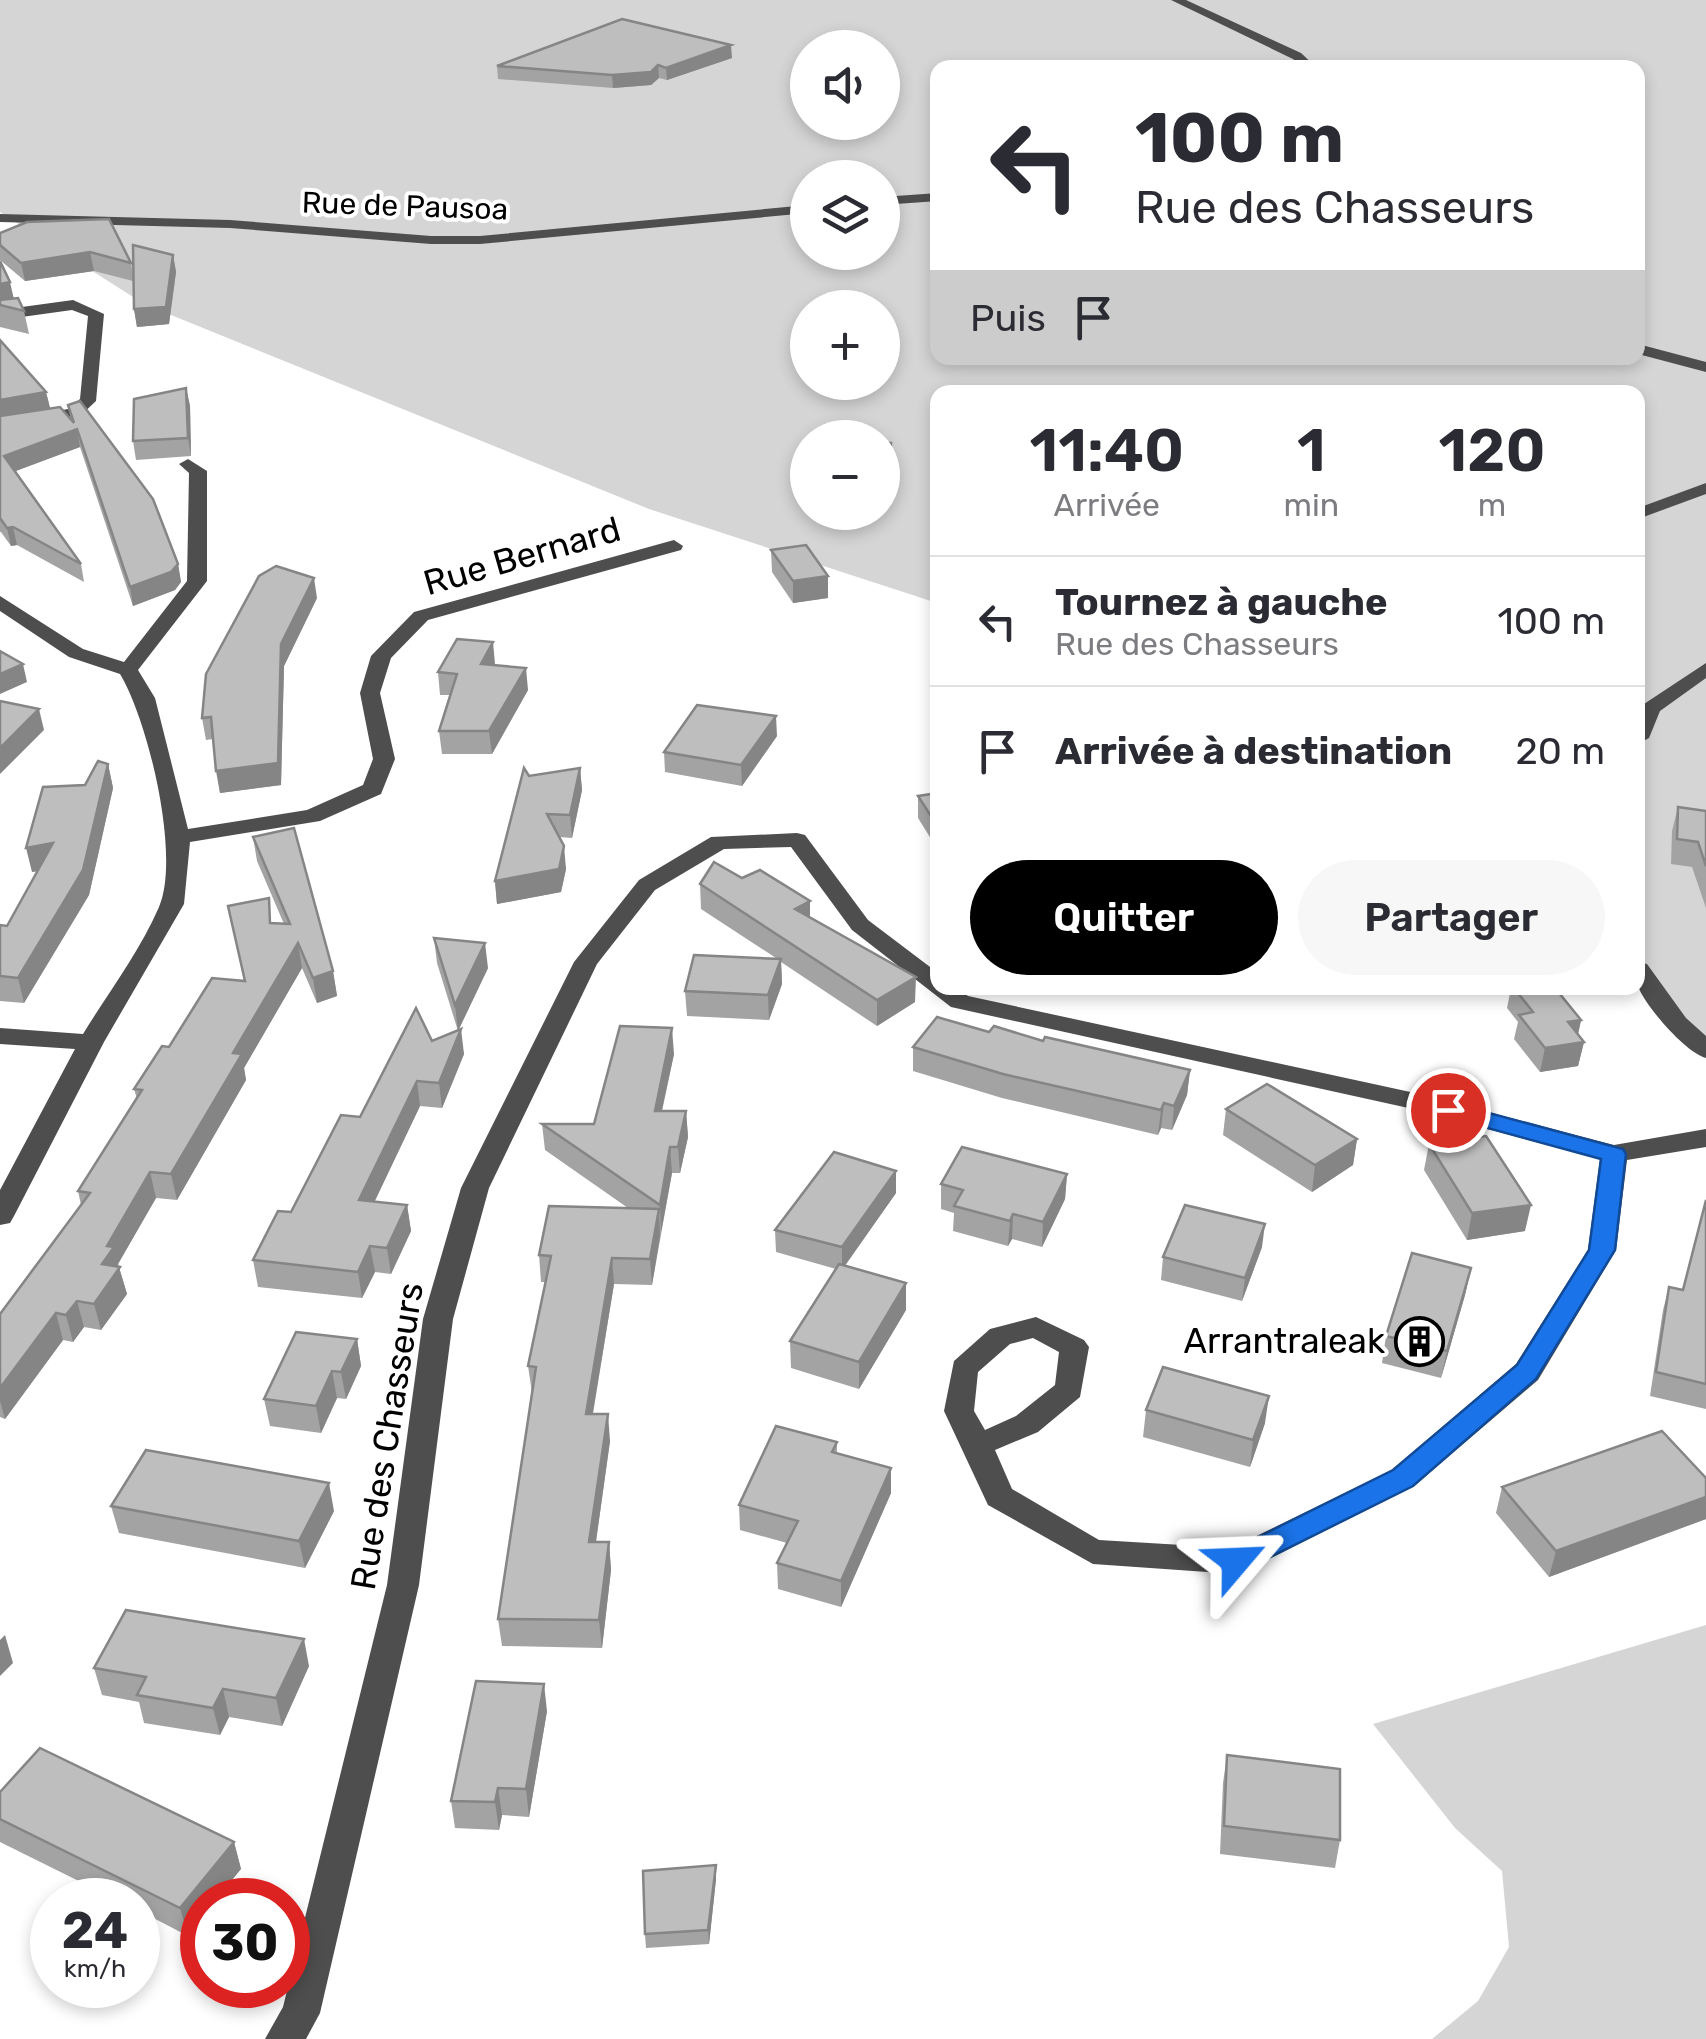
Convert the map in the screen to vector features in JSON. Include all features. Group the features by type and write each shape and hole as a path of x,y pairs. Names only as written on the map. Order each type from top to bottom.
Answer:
{"street":[{"path":"1177,0 1302,60"},
{"path":"900,199 930,197"},
{"name":"Rue de Pausoa","path":"0,218 230,224 431,240 480,240 790,211"},
{"path":"0,316 72,305 96,314 88,400 73,413 0,426"},
{"path":"1645,350 1706,367"},
{"path":"128,670 197,581 198,471 188,464"},
{"path":"1645,511 1706,488"},
{"name":"Rue Bernard","path":"180,837 312,816 373,790 384,759 370,693 381,656 422,616 674,546"},
{"path":"0,602 76,654 128,670 145,698 180,837 172,904 91,1042 0,1216"},
{"path":"1645,722 1651,708 1706,669"},
{"name":"Rue des Chasseurs","path":"284,2039 302,2012 403,1585 438,1319 475,1188 586,962 646,885 719,842 797,840 860,924 930,979"},
{"path":"1645,979 1677,1022 1706,1050"},
{"name":"Rue des Chasseurs","path":"951,995 960,1002 1415,1101 1614,1154 1706,1138"},
{"path":"0,1036 91,1042"},
{"path":"978,1445 999,1497 1094,1552 1236,1561 1403,1478 1527,1372 1602,1250 1614,1154"}],"shaded area":[{"path":"0,0 1706,0 1706,1050 1677,1023 1645,979 1645,385 930,385 930,601 649,509 144,304 0,212"},
{"path":"1706,1625 1706,2039 1432,2039 1478,2001 1509,1947 1502,1871 1455,1828 1373,1724"}],"building":[{"path":"622,19 731,45 666,68 658,65 651,72 612,75 497,66"},
{"path":"109,219 131,263 90,252 21,263 0,245 0,233 27,222"},
{"path":"133,245 173,255 166,307 134,309"},
{"path":"0,261 10,282 0,284"},
{"path":"18,298 24,311 0,305 0,300"},
{"path":"0,340 46,392 0,400"},
{"path":"186,388 188,438 133,441 134,399"},
{"path":"80,401 153,499 178,564 171,572 130,587 77,429 4,456 81,564 13,527 7,528 0,518 0,416 60,407 74,423 68,405"},
{"path":"806,545 828,576 793,581 771,550"},
{"path":"276,566 314,578 281,644 278,763 216,771 211,717 202,718 206,674 259,576"},
{"path":"457,639 493,642 481,664 526,668 489,731 439,731 457,674 438,672"},
{"path":"0,651 23,664 0,674"},
{"path":"0,701 39,709 0,748"},
{"path":"697,705 776,716 741,765 664,752"},
{"path":"98,761 108,764 83,870 18,978 0,976 0,925 7,926 53,843 26,848 43,787 85,785"},
{"path":"524,768 529,776 580,768 570,815 547,814 564,846 559,869 495,881"},
{"path":"930,794 930,815 918,796"},
{"path":"1678,807 1706,811 1706,866 1698,842 1677,839"},
{"path":"294,828 333,971 313,978 298,943 233,1053 242,1054 171,1174 150,1172 107,1246 114,1247 102,1264 120,1267 94,1304 77,1301 66,1315 56,1313 0,1388 0,1314 90,1193 78,1191 142,1090 134,1089 162,1046 169,1047 212,978 245,981 228,906 269,898 270,923 290,924 253,837"},
{"path":"714,862 742,878 760,870 810,901 795,909 916,977 877,1000 700,884"},
{"path":"434,938 485,943 455,1005"},
{"path":"694,955 781,959 768,995 685,991"},
{"path":"1520,995 1561,995 1581,1020 1568,1022 1584,1042 1545,1048 1519,1015 1533,1012"},
{"path":"416,1008 432,1041 461,1029 439,1083 417,1081 359,1200 407,1205 387,1248 370,1246 358,1272 253,1260 278,1211 291,1212 341,1115 360,1117"},
{"path":"937,1017 989,1032 994,1026 1043,1041 1045,1037 1190,1070 1174,1106 1164,1103 1161,1110 1003,1074 913,1047"},
{"path":"620,1026 672,1028 655,1111 686,1111 678,1147 670,1147 660,1205 542,1124 594,1124"},
{"path":"1267,1084 1357,1139 1315,1165 1226,1109"},
{"path":"1486,1136 1531,1205 1472,1213 1429,1144"},
{"path":"962,1147 1067,1174 1043,1222 1013,1214 1010,1221 954,1206 963,1190 941,1184"},
{"path":"834,1152 896,1171 842,1247 775,1230"},
{"path":"1706,1200 1706,1384 1656,1372 1669,1287 1683,1290"},
{"path":"1185,1205 1265,1224 1245,1278 1163,1257"},
{"path":"549,1206 659,1209 650,1259 612,1258 586,1414 608,1414 589,1542 609,1542 599,1620 498,1619 536,1367 528,1366 551,1256 539,1255"},
{"name":"Arrantraleak","path":"1412,1253 1471,1268 1447,1351 1386,1336"},
{"path":"839,1264 906,1283 859,1362 790,1341"},
{"path":"296,1332 357,1339 341,1372 332,1371 316,1406 264,1399"},
{"path":"1163,1367 1269,1396 1253,1440 1146,1410"},
{"path":"776,1426 837,1442 832,1452 891,1468 841,1581 777,1563 798,1521 739,1505"},
{"path":"1662,1431 1706,1478 1706,1497 1556,1551 1502,1487"},
{"path":"146,1450 329,1483 299,1541 111,1506"},
{"path":"126,1610 304,1639 276,1698 223,1689 213,1708 137,1695 146,1677 94,1668"},
{"path":"476,1681 544,1684 526,1789 498,1788 495,1802 451,1801"},
{"path":"40,1748 234,1842 205,1878 180,1878 180,1908 160,1898 160,1878 119,1878 0,1819 0,1792"},
{"path":"1227,1755 1340,1769 1340,1840 1224,1826"},
{"path":"716,1865 708,1930 645,1934 643,1871"}],"place":[{"name":"Arrantraleak","path":"1420,1341"}],"route":[{"path":"1236,1561 1403,1478 1428,1457 1527,1372 1602,1250 1614,1154 1448,1110"}]}
